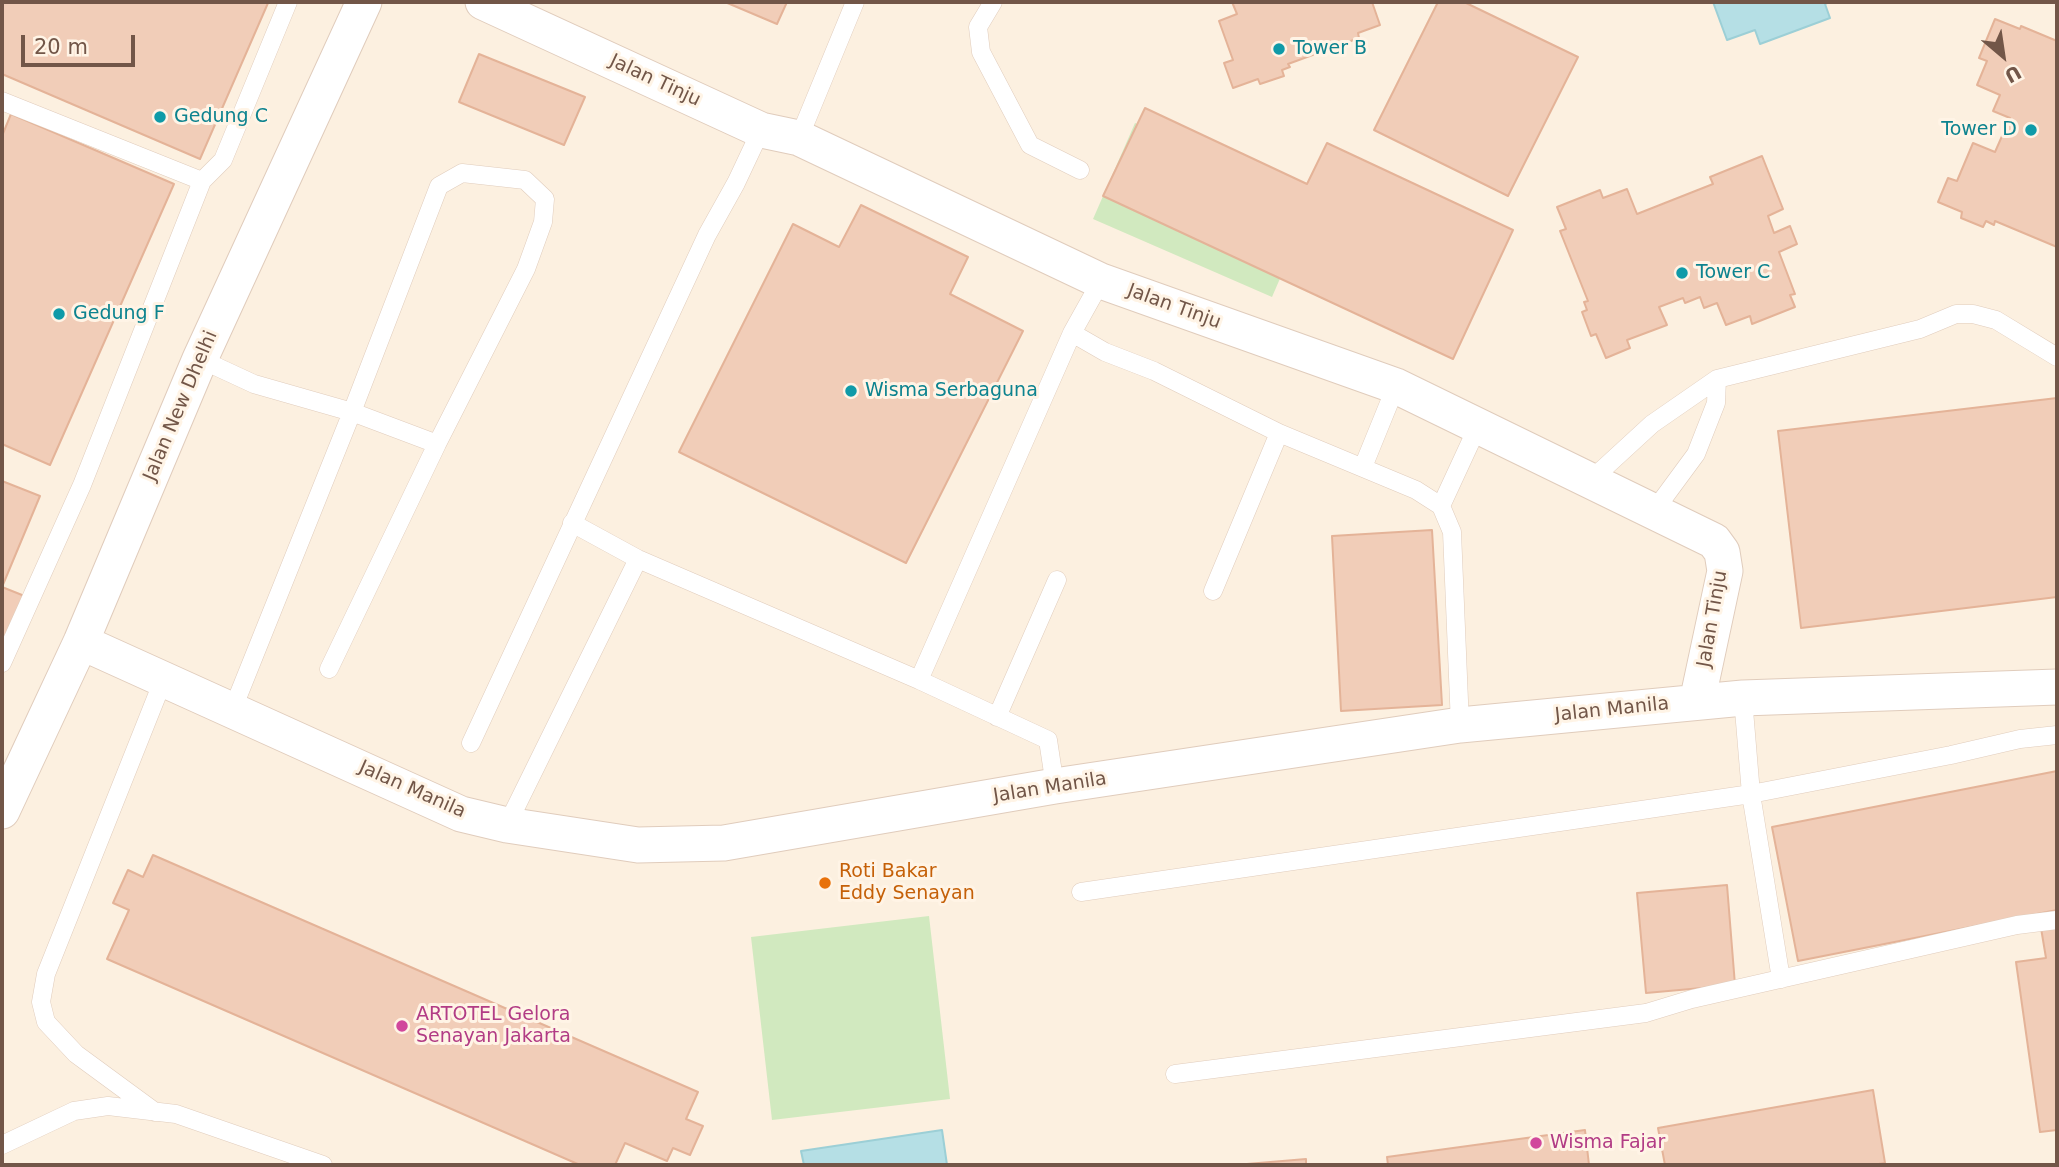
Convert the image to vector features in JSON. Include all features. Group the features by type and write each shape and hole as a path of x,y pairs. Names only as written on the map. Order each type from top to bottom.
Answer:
{"street":[{"name":"Jalan New Dhelhi","path":"2,811 82,642 200,359 363,2"},
{"name":"Jalan Tinju","path":"483,2 761,130 799,138 1101,281 1396,386 1714,541 1722,552 1725,571 1697,702"},
{"name":"Jalan Manila","path":"82,642 461,814 507,825 638,845 724,843 1055,786 1460,725 1743,698 2057,687"}],"lane":[{"path":"2,663 82,485 202,181 223,160 288,2"},
{"path":"799,138 855,2"},
{"path":"993,2 978,27 982,52 1030,145 1080,170"},
{"path":"2,100 202,181"},
{"path":"471,743 707,235 761,130"},
{"path":"232,711 439,186 462,173 525,180 545,199 543,222 526,270 437,444 329,669"},
{"path":"919,680 1072,333 1101,281"},
{"path":"1591,481 1652,424 1717,379 1920,329 1956,314 1973,314 1996,320 2057,357"},
{"path":"1072,333 1105,352 1154,371 1279,433 1416,490 1441,506 1452,532 1460,725"},
{"path":"200,359 254,384 352,412 437,444"},
{"path":"1654,511 1696,454 1716,403 1717,379"},
{"path":"1363,467 1396,386"},
{"path":"1441,506 1478,426"},
{"path":"1213,591 1279,433"},
{"path":"572,523 638,559 919,680 1048,740 1055,786"},
{"path":"507,825 638,559"},
{"path":"997,717 1057,580"},
{"path":"155,1112 76,1055 46,1021 41,1002 46,974 164,678"},
{"path":"1743,698 1751,794 1782,979"},
{"path":"1081,892 1751,794 2020,739 2057,735"},
{"path":"1175,1074 1646,1013 1692,999 2017,925 2057,920"},
{"path":"2,1145 74,1111 108,1106 176,1114 323,1165"}],"green space":[{"path":"1135,123 1314,200 1272,297 1093,219"},
{"path":"929,916 950,1099 772,1120 751,937"}],"water":[{"path":"1713,2 1829,2 1825,4 1830,18 1760,44 1755,30 1727,40"},
{"path":"942,1130 947,1165 804,1165 801,1151"}],"building":[{"name":"Gedung C","path":"2,2 268,3 200,159 2,74"},
{"path":"725,2 787,2 777,24"},
{"name":"Tower B","path":"1232,2 1372,2 1380,25 1358,33 1359,38 1288,64 1290,67 1282,70 1284,76 1260,84 1258,79 1233,88 1224,63 1233,60 1219,21 1237,14"},
{"path":"1438,2 1464,2 1578,57 1508,196 1374,130"},
{"name":"Tower D","path":"1995,19 2057,41 2057,247 1995,221 1994,225 1986,221 1983,227 1961,218 1962,212 1938,202 1948,178 1957,181 1973,143 1995,152 2010,118 1993,111 2000,95 1977,85 1987,61 1979,58"},
{"path":"479,54 585,97 564,145 459,102"},
{"path":"1145,108 1307,184 1327,143 1513,230 1453,359 1103,196"},
{"name":"Gedung F","path":"11,114 174,184 50,465 2,444 2,136"},
{"name":"Tower C","path":"1762,156 1783,209 1768,216 1774,233 1790,226 1797,244 1779,252 1795,294 1790,295 1795,307 1752,324 1750,316 1726,325 1717,303 1704,308 1700,297 1685,303 1683,298 1659,307 1667,325 1627,340 1630,348 1606,358 1596,334 1591,336 1582,312 1587,310 1584,302 1588,301 1560,231 1566,229 1557,207 1600,190 1603,198 1627,189 1637,214 1713,184 1710,177"},
{"name":"Wisma Serbaguna","path":"861,205 968,257 950,294 1023,331 906,563 679,452 793,224 839,247"},
{"path":"2057,398 2057,597 1801,628 1778,431"},
{"path":"2,481 40,496 2,587"},
{"path":"1432,530 1442,705 1341,711 1332,536"},
{"path":"2,587 27,597 2,657"},
{"path":"2057,771 2057,910 1798,961 1772,827"},
{"name":"ARTOTEL Gelora Senayan Jakarta","path":"153,855 698,1092 686,1119 703,1126 690,1155 673,1148 667,1161 625,1143 615,1165 580,1165 107,959 129,910 113,903 128,870 143,877"},
{"path":"1727,885 1735,985 1646,993 1637,893"},
{"path":"2057,926 2057,1130 2040,1132 2016,962 2046,958 2041,928"},
{"path":"1873,1090 1885,1163 1665,1165 1658,1128"},
{"name":"Wisma Fajar","path":"1585,1130 1589,1165 1388,1165 1387,1157"},
{"path":"1306,1159 1306,1165 1235,1165"}],"place":[{"name":"Tower B","path":"1279,49"},
{"name":"Gedung C","path":"160,117"},
{"name":"Tower D","path":"2031,130"},
{"name":"Tower C","path":"1682,273"},
{"name":"Gedung F","path":"59,314"},
{"name":"Wisma Serbaguna","path":"851,391"},
{"name":"Roti Bakar Eddy Senayan","path":"825,883"},
{"name":"ARTOTEL Gelora Senayan Jakarta","path":"402,1026"},
{"name":"Wisma Fajar","path":"1536,1143"}]}
